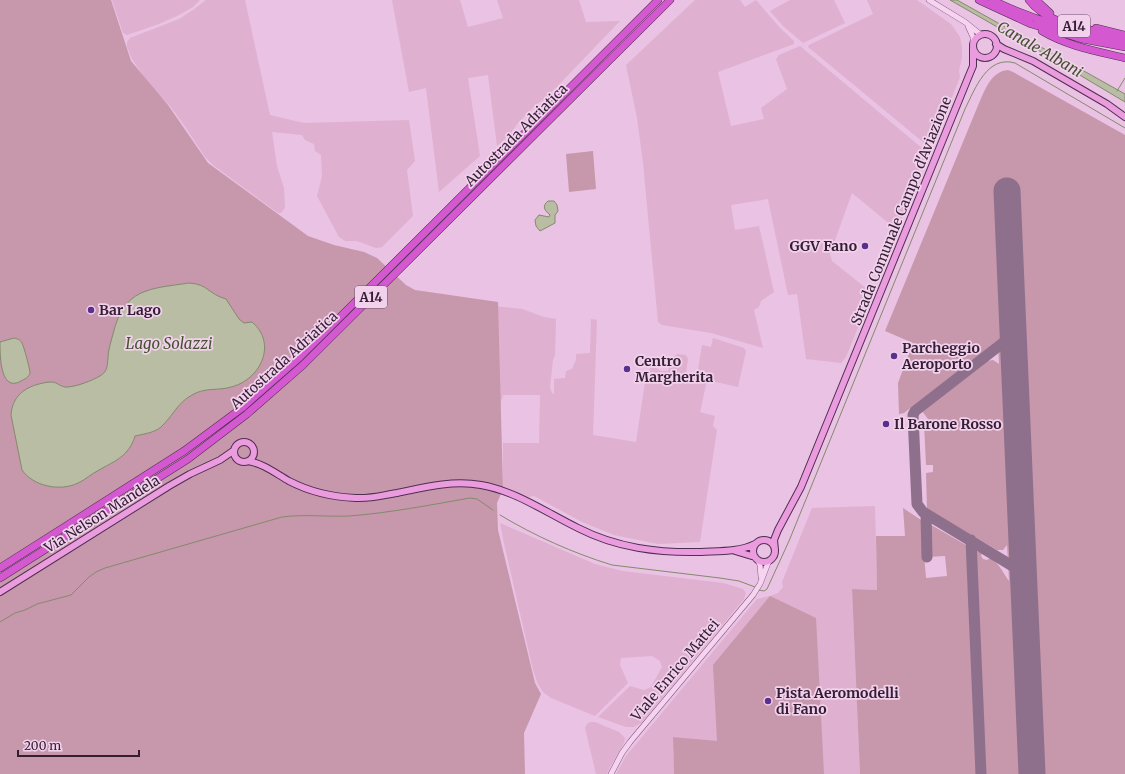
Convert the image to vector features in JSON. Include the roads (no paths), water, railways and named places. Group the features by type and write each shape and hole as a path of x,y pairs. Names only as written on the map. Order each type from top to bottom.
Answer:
{"highway":[{"name":"Autostrada Adriatica","path":"0,568 184,451 242,408 294,362 658,0"},
{"name":"Autostrada Adriatica","path":"0,578 188,459 247,414 303,365 670,0"},
{"path":"979,0 1031,24 1068,44 1125,58"},
{"path":"992,0 1024,15 1054,25 1088,34 1125,41"},
{"name":"A14","path":"1029,0 1041,12 1057,20 1072,25 1125,36"},
{"name":"A14","path":"1036,0 1050,13 1065,20 1125,36"},
{"path":"1031,24 1082,39 1125,47"}],"main road":[{"path":"988,57 983,58 979,56 973,46 977,37 981,35 991,36 996,44 1004,49 1038,64 1107,104 1125,117"},
{"path":"973,66 980,59 988,57 994,52 996,44"},
{"name":"Strada Comunale Campo d'Aviazione","path":"778,530 801,487 973,66 973,46"},
{"path":"994,52 1016,53"},
{"path":"264,466 254,453 251,445 244,442 237,444 233,450 236,460 241,462 248,461 264,466 288,480 307,489 323,494 357,498 376,497 444,484 472,483 483,485 514,496 578,529 620,544 657,551 684,552 734,550 749,547 759,541 766,540 778,530"},
{"name":"Via Nelson Mandela","path":"0,592 169,486 220,460 233,450"},
{"path":"248,461 252,458 254,453"},
{"name":"Via Nelson Mandela","path":"220,460 236,460"},
{"path":"734,550 764,562 771,559 774,555 774,540 778,530"},
{"path":"766,540 771,543 775,550"},
{"path":"755,544 753,549 756,558"}],"street":[{"path":"929,0 965,22 981,35"},
{"path":"965,22 971,31 973,46"},
{"path":"756,558 762,574 760,584"},
{"name":"Viale Enrico Mattei","path":"611,774 622,753 633,738 753,595 760,584 771,559"}],"water":[{"name":"Canale Albani","path":"950,0 957,0 1125,94 1125,102 1021,40 1018,41 1013,36"},
{"path":"548,201 554,201 557,205 558,211 555,215 555,223 540,231 536,226 535,220 539,215 549,217 550,215 544,208"},
{"name":"Lago Solazzi","path":"189,283 200,285 215,295 226,299 239,319 244,323 252,322 260,331 264,340 264,350 262,360 257,369 250,377 241,383 231,387 202,391 187,398 161,427 152,432 135,436 129,448 121,457 78,483 63,487 47,486 40,484 27,476 22,470 11,415 16,399 19,395 28,388 42,383 53,382 63,387 68,387 76,386 100,376 107,368 109,349 118,319 124,307 131,299 150,290"},
{"path":"14,338 22,343 30,373 25,379 14,383 9,382 5,377 1,363 0,342"}],"waterway":[{"path":"759,590 764,591 767,589 789,541 965,109 983,76 997,64 1005,62 1015,63 1125,128"},
{"path":"1117,91 1125,78"},
{"path":"0,622 15,613 37,604 71,595 89,577 105,568 282,517 364,515 470,498 477,499 493,510"},
{"path":"500,515 554,543 612,565 720,578 739,581 755,587"}],"place":[{"name":"GGV Fano","path":"865,246"},
{"name":"Bar Lago","path":"91,310"},
{"name":"Parcheggio Aeroporto","path":"894,356"},
{"name":"Centro Margherita","path":"627,369"},
{"name":"Il Barone Rosso","path":"886,424"},
{"name":"Pista Aeromodelli di Fano","path":"768,701"}]}
